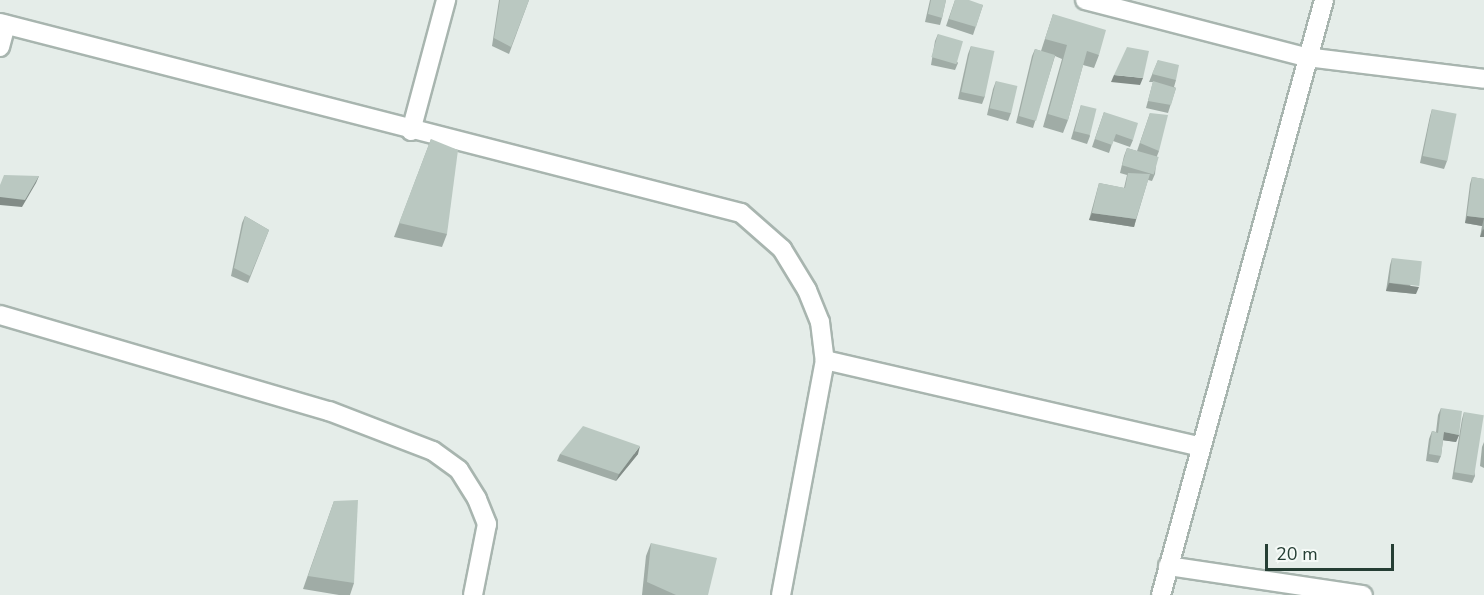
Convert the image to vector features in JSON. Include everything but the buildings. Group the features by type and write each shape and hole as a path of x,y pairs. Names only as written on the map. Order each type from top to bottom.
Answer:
{"street":[{"path":"411,131 446,0"},
{"path":"1085,0 1306,57 1484,79"},
{"path":"1161,595 1306,57 1324,0"},
{"path":"0,47 3,24 411,131 741,213 782,249 807,290 820,322 825,360 781,595"},
{"path":"0,315 329,411 434,451 459,470 477,498 487,524 473,595"},
{"path":"825,360 1201,447"},
{"path":"1168,566 1363,595"}]}
